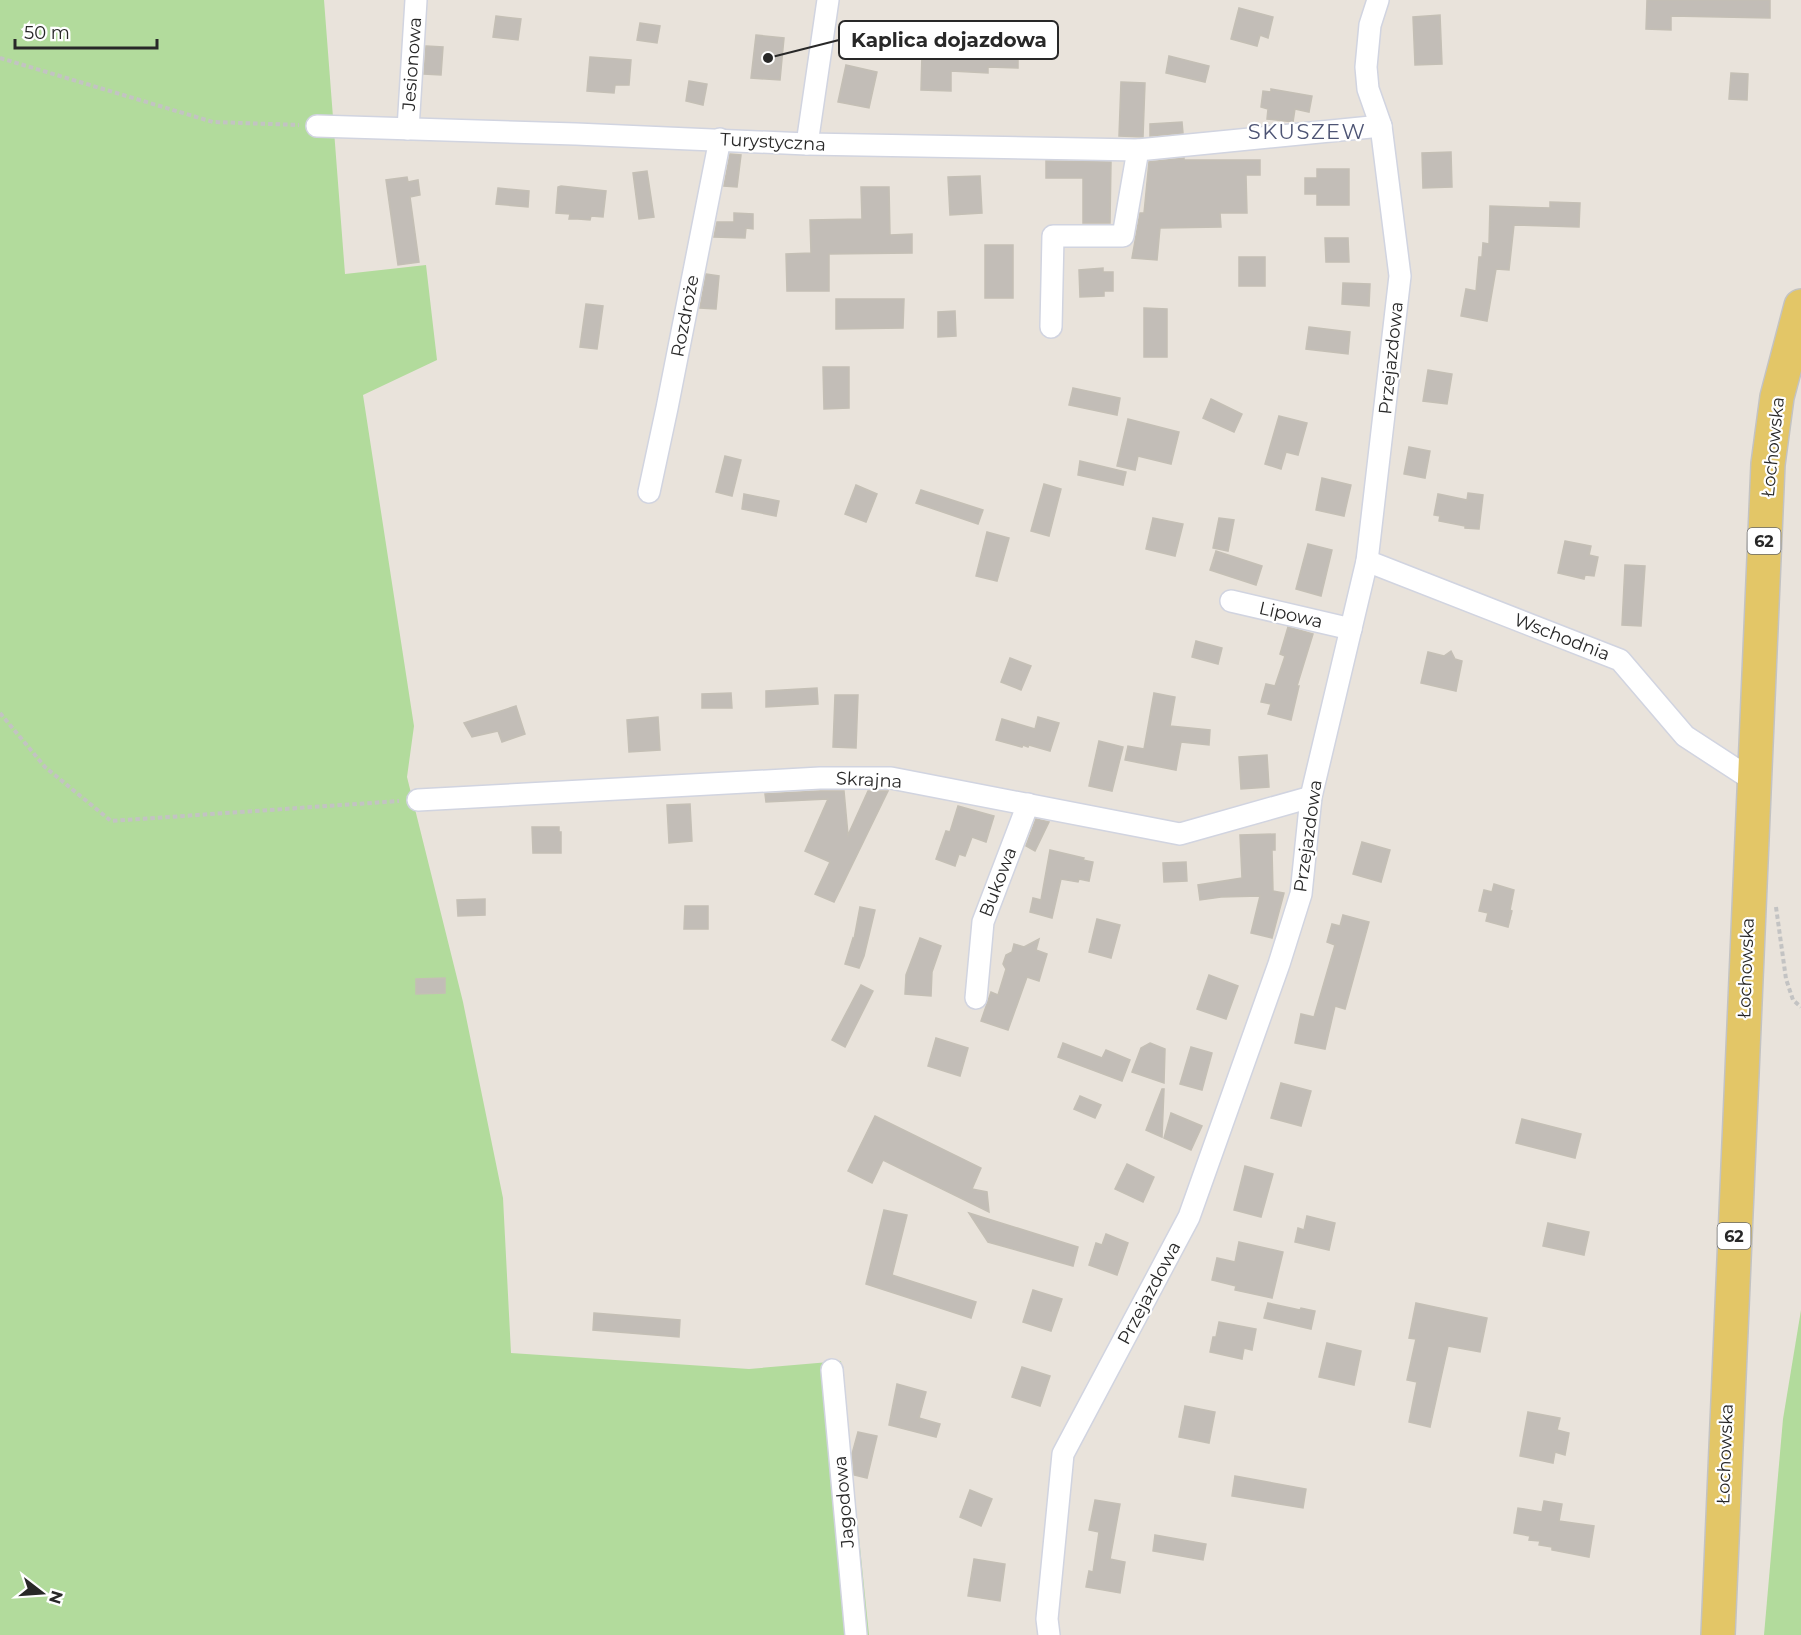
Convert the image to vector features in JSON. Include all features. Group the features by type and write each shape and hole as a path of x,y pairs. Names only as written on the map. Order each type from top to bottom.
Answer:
{"main road":[{"name":"Łochowska","path":"1718,1635 1768,464 1777,397 1801,306"}],"street":[{"name":"Jesionowa","path":"408,129 416,0"},
{"path":"807,144 828,0"},
{"name":"Przejazdowa","path":"1049,1635 1047,1619 1063,1454 1189,1217 1275,975 1301,894 1311,797 1367,561 1400,276 1381,126 1368,89 1366,67 1370,25 1378,0"},
{"name":"Turystyczna","path":"317,126 720,139 807,144 1138,150 1381,126"},
{"name":"Rozdroże","path":"649,492 720,139"},
{"path":"1051,327 1053,236 1123,236 1138,150"},
{"name":"Wschodnia","path":"1367,561 1620,660 1685,736 1754,781"},
{"name":"Lipowa","path":"1231,601 1351,629"},
{"name":"Skrajna","path":"418,800 820,778 891,778 1180,834 1311,797"},
{"name":"Bukowa","path":"976,998 983,922 1028,804"},
{"name":"Jagodowa","path":"832,1370 856,1635"}],"path":[{"path":"0,58 213,122 317,126"},
{"path":"0,713 45,767 111,821 418,800"},
{"path":"1776,903 1786,979 1794,1000 1801,1007"}],"green space":[{"path":"0,0 324,0 345,274 426,265 437,360 363,395 414,726 407,777 463,1002 503,1198 511,1353 749,1369 841,1361 869,1635 0,1635"},
{"path":"1801,1310 1801,1635 1764,1635 1783,1419"}],"building":[{"path":"1647,0 1770,0 1770,18 1671,16 1671,30 1646,29"},
{"path":"1239,8 1273,17 1268,38 1260,35 1257,46 1231,39"},
{"path":"1440,15 1442,64 1415,65 1413,17"},
{"path":"496,16 521,19 518,40 493,37"},
{"path":"640,23 660,26 657,43 637,40"},
{"path":"960,27 990,28 989,52 1018,53 1018,68 988,67 988,73 951,71 951,91 921,90 922,54 960,55"},
{"path":"756,35 784,38 780,80 751,78"},
{"path":"426,46 443,47 441,75 424,74"},
{"path":"1169,56 1209,66 1205,82 1166,73"},
{"path":"590,57 631,60 629,85 615,85 614,93 587,91"},
{"path":"846,65 877,72 869,108 838,102"},
{"path":"1731,73 1748,74 1747,100 1729,99"},
{"path":"689,81 707,84 703,105 686,101"},
{"path":"1121,82 1145,83 1143,137 1119,136"},
{"path":"1271,89 1312,96 1309,112 1295,109 1293,122 1267,119 1268,109 1261,107 1263,91 1271,92"},
{"path":"1182,122 1183,133 1150,136 1150,124"},
{"path":"1451,152 1452,187 1423,188 1422,153"},
{"path":"730,154 741,155 737,187 724,186"},
{"path":"1184,158 1184,160 1260,160 1260,175 1246,175 1247,213 1220,213 1221,227 1160,228 1157,260 1132,258 1140,213 1144,213 1149,162"},
{"path":"1046,161 1111,162 1110,223 1083,223 1083,178 1046,178"},
{"path":"1317,169 1349,169 1349,205 1317,205 1317,194 1305,194 1305,178 1317,178"},
{"path":"647,171 654,217 639,219 633,173"},
{"path":"980,176 982,213 950,215 948,177"},
{"path":"407,177 408,182 418,180 420,195 410,197 419,262 398,265 386,180"},
{"path":"558,187 606,191 603,217 591,216 590,220 569,219 570,214 556,213"},
{"path":"861,187 889,187 890,235 912,234 912,253 829,254 829,291 787,291 786,254 811,253 810,220 862,219"},
{"path":"498,188 529,191 528,207 496,204"},
{"path":"1550,202 1580,203 1579,227 1514,225 1509,270 1496,269 1487,321 1461,316 1466,289 1476,291 1479,257 1482,257 1483,243 1489,244 1490,206 1550,208"},
{"path":"734,213 753,214 753,229 746,228 745,238 714,237 717,222 734,222"},
{"path":"1325,238 1348,238 1349,262 1326,262"},
{"path":"985,245 1013,245 1013,298 985,298"},
{"path":"1239,257 1265,257 1265,286 1239,286"},
{"path":"1103,268 1103,272 1113,272 1113,291 1104,291 1104,296 1080,297 1079,270"},
{"path":"706,274 719,276 716,309 700,308"},
{"path":"1343,283 1370,284 1369,306 1342,304"},
{"path":"836,299 904,299 903,328 836,329"},
{"path":"586,304 603,306 597,349 580,347"},
{"path":"1144,308 1167,309 1167,357 1144,357"},
{"path":"955,311 956,336 938,337 938,312"},
{"path":"1309,327 1350,332 1348,354 1306,349"},
{"path":"823,367 849,367 849,408 824,409"},
{"path":"1428,370 1452,374 1447,404 1423,401"},
{"path":"1073,388 1120,398 1117,415 1069,405"},
{"path":"1211,399 1242,414 1234,432 1203,418"},
{"path":"1279,416 1307,423 1298,455 1286,452 1281,469 1265,464"},
{"path":"1128,419 1179,432 1171,464 1138,456 1135,470 1117,466"},
{"path":"1409,447 1430,451 1425,478 1404,474"},
{"path":"725,456 741,460 732,496 716,492"},
{"path":"1080,461 1126,472 1123,485 1078,475"},
{"path":"1322,478 1351,485 1344,516 1316,510"},
{"path":"1044,484 1061,489 1049,536 1031,531"},
{"path":"856,485 877,494 866,522 845,514"},
{"path":"921,490 983,510 978,524 916,503"},
{"path":"1468,493 1483,495 1479,529 1439,521 1440,516 1434,515 1438,494 1467,500"},
{"path":"744,494 779,501 776,516 742,509"},
{"path":"1153,518 1183,524 1175,556 1146,549"},
{"path":"1219,518 1234,520 1228,551 1213,548"},
{"path":"987,532 1009,538 997,581 976,576"},
{"path":"1565,541 1591,546 1589,555 1598,557 1594,576 1585,575 1584,579 1558,573"},
{"path":"1308,544 1332,550 1321,596 1296,589"},
{"path":"1216,551 1262,566 1256,585 1210,570"},
{"path":"1625,565 1645,566 1641,626 1622,625"},
{"path":"1288,627 1313,634 1297,686 1299,686 1291,720 1268,714 1271,704 1261,702 1266,684 1275,686 1285,656 1280,654"},
{"path":"1196,641 1222,648 1218,664 1192,657"},
{"path":"1451,651 1455,659 1462,661 1456,691 1421,683 1428,652 1444,656"},
{"path":"1010,658 1031,666 1021,690 1001,682"},
{"path":"817,688 818,704 766,707 766,691"},
{"path":"731,693 732,708 702,708 702,694"},
{"path":"1154,693 1175,697 1170,726 1210,730 1209,745 1181,742 1176,770 1125,760 1128,746 1144,749"},
{"path":"835,695 858,695 856,748 833,747"},
{"path":"516,706 525,734 502,742 498,731 472,737 464,723"},
{"path":"658,717 660,750 629,752 627,720"},
{"path":"1038,717 1059,723 1050,751 996,740 1002,719 1035,729"},
{"path":"1099,741 1123,747 1112,791 1089,786"},
{"path":"1267,755 1269,787 1241,789 1239,757"},
{"path":"844,791 848,835 868,791 888,791 834,902 815,894 830,862 805,851 828,799 766,802 765,794"},
{"path":"690,804 692,841 669,843 667,805"},
{"path":"958,806 994,816 986,842 972,837 965,856 959,854 955,866 936,859 946,831 950,832"},
{"path":"1036,819 1049,822 1035,851 1026,846"},
{"path":"532,827 559,827 561,853 533,853"},
{"path":"1275,834 1275,850 1272,850 1273,891 1284,893 1272,938 1251,933 1260,896 1200,900 1198,885 1242,878 1240,835"},
{"path":"1362,842 1390,850 1381,882 1353,874"},
{"path":"1050,850 1093,862 1089,881 1061,879 1052,918 1030,912 1033,898 1041,900"},
{"path":"1186,862 1187,881 1164,882 1163,863"},
{"path":"1494,884 1514,890 1508,927 1486,921 1488,913 1479,911 1484,890 1492,892"},
{"path":"485,899 485,915 458,916 457,900"},
{"path":"685,906 708,906 708,929 684,929"},
{"path":"860,907 875,910 859,968 845,964 854,939"},
{"path":"1343,915 1369,922 1345,1009 1335,1006 1325,1049 1295,1043 1301,1014 1314,1017 1335,945 1327,942 1332,924 1340,926"},
{"path":"1097,919 1120,925 1111,958 1089,952"},
{"path":"920,938 941,946 932,972 931,996 905,994 906,975"},
{"path":"1039,939 1036,950 1047,954 1039,981 1027,977 1008,1030 981,1021 991,992 998,995 1006,969 1003,964 1006,955 1012,952 1014,944 1024,947"},
{"path":"1209,975 1238,986 1226,1019 1197,1009"},
{"path":"445,978 445,993 416,994 416,979"},
{"path":"861,985 873,991 845,1047 832,1040"},
{"path":"936,1038 968,1048 960,1076 928,1066"},
{"path":"1063,1043 1102,1058 1106,1050 1130,1060 1122,1081 1058,1057"},
{"path":"1150,1043 1165,1049 1164,1083 1132,1072 1141,1048"},
{"path":"1191,1047 1212,1053 1202,1090 1180,1084"},
{"path":"1281,1083 1311,1091 1301,1126 1271,1118"},
{"path":"1162,1089 1164,1089 1162,1137 1146,1130"},
{"path":"1080,1096 1101,1105 1095,1118 1074,1109"},
{"path":"1171,1113 1202,1126 1191,1150 1164,1138"},
{"path":"875,1116 981,1168 972,1189 987,1192 989,1212 883,1160 872,1183 848,1171"},
{"path":"1522,1119 1581,1134 1575,1158 1516,1143"},
{"path":"1127,1164 1154,1177 1143,1202 1115,1189"},
{"path":"1245,1166 1273,1174 1261,1217 1234,1210"},
{"path":"884,1210 907,1215 892,1275 976,1302 971,1318 866,1284"},
{"path":"969,1213 1078,1247 1073,1266 988,1242"},
{"path":"1307,1216 1335,1223 1329,1250 1295,1242 1298,1228 1304,1230"},
{"path":"1548,1223 1589,1232 1584,1255 1543,1246"},
{"path":"1106,1234 1128,1243 1117,1275 1089,1265 1096,1243 1102,1245"},
{"path":"1239,1242 1283,1252 1272,1298 1235,1290 1236,1286 1212,1280 1217,1258 1235,1262"},
{"path":"1033,1290 1062,1299 1051,1331 1023,1322"},
{"path":"1268,1303 1315,1311 1311,1329 1264,1318"},
{"path":"1416,1303 1487,1318 1480,1352 1448,1346 1430,1427 1409,1422 1417,1382 1407,1380 1416,1339 1409,1338"},
{"path":"594,1313 680,1320 679,1337 593,1330"},
{"path":"1219,1322 1256,1329 1252,1350 1244,1348 1242,1359 1210,1352"},
{"path":"1327,1343 1361,1351 1354,1385 1319,1377"},
{"path":"1022,1367 1050,1376 1040,1406 1012,1397"},
{"path":"897,1384 926,1392 919,1418 940,1424 936,1437 889,1425"},
{"path":"1185,1406 1215,1412 1209,1443 1179,1437"},
{"path":"1528,1412 1560,1418 1557,1430 1569,1433 1565,1455 1555,1452 1553,1463 1520,1456"},
{"path":"858,1432 877,1436 867,1478 854,1475 852,1454"},
{"path":"1235,1476 1306,1489 1303,1508 1232,1496"},
{"path":"970,1490 992,1499 981,1526 960,1517"},
{"path":"1095,1500 1120,1504 1110,1559 1125,1562 1120,1593 1086,1587 1089,1571 1093,1572 1099,1532 1089,1530"},
{"path":"1544,1501 1562,1504 1559,1521 1594,1526 1589,1557 1552,1550 1552,1547 1539,1545 1540,1541 1529,1540 1530,1536 1514,1533 1518,1508 1542,1512"},
{"path":"1155,1535 1206,1544 1203,1560 1153,1551"},
{"path":"974,1559 1005,1564 1000,1601 968,1596"}],"place":[{"name":"Kaplica dojazdowa","path":"768,58"}],"district":[{"name":"SKUSZEW","path":"1307,132"}]}
